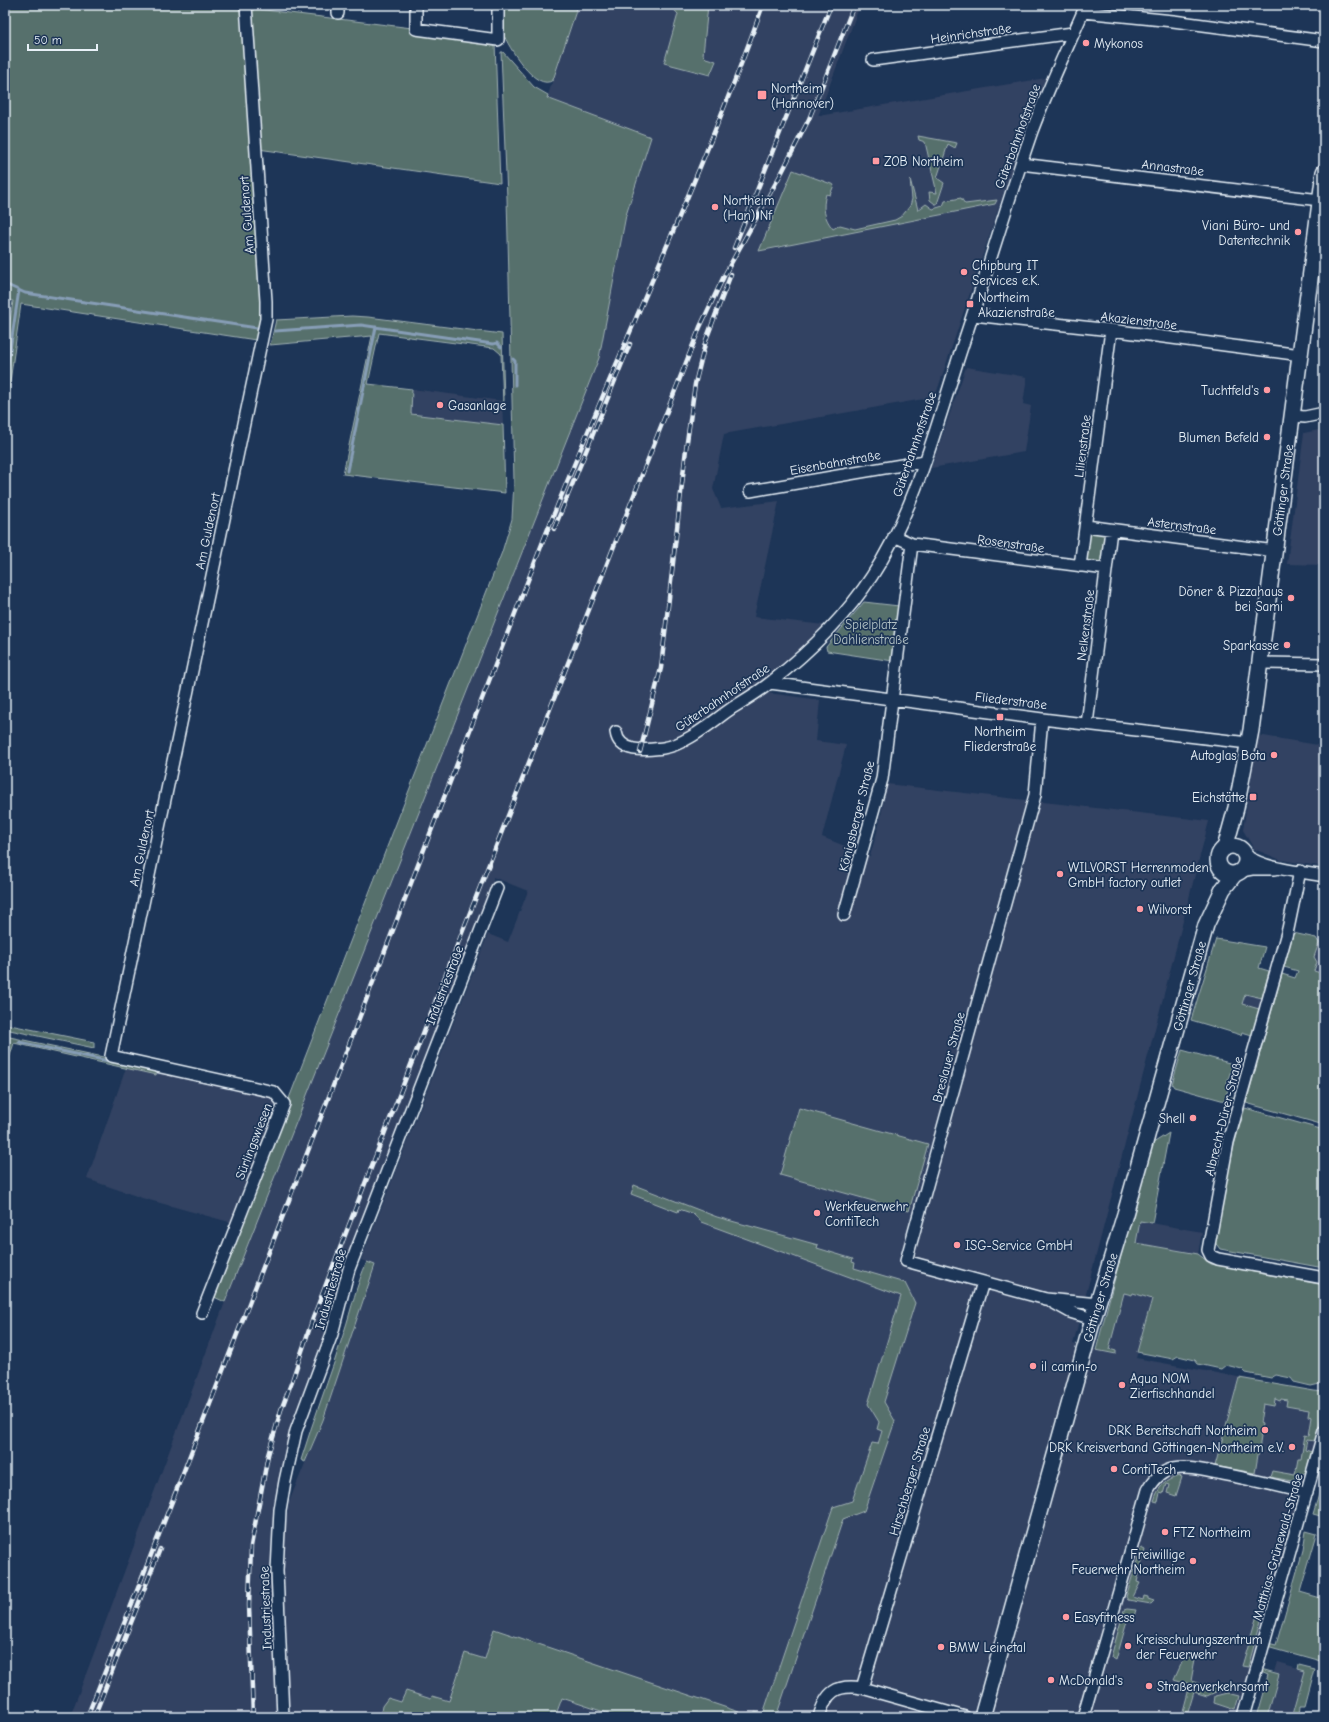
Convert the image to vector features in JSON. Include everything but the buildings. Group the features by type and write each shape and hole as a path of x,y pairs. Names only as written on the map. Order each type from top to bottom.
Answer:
{"main road":[{"name":"Göttinger Straße","path":"982,1717 1093,1319 1125,1214 1206,925 1223,889 1246,862 1236,850 1236,808 1248,743 1260,663 1324,172"},
{"name":"Göttinger Straße","path":"1206,925 1208,903 1217,874 1218,856 1236,850"},
{"path":"1218,864 1224,872 1238,873"}],"street":[{"name":"Am Guldenort","path":"111,1056 266,319 266,293 246,5"},
{"path":"416,5 416,29 498,40 498,5"},
{"path":"1084,9 1324,41"},
{"name":"Güterbahnhofstraße","path":"616,732 616,737 620,744 630,748 658,748 672,746 687,738 770,683 818,640 859,595 873,575 894,536 925,461 1021,163 1033,129 1084,9"},
{"name":"Heinrichstraße","path":"873,60 1073,33"},
{"name":"Annastraße","path":"1021,163 1320,200"},
{"name":"Akazienstraße","path":"973,315 1111,330 1301,355"},
{"name":"Lilienstraße","path":"1080,566 1111,330"},
{"path":"1293,416 1324,414"},
{"name":"Eisenbahnstraße","path":"750,491 925,461"},
{"name":"Asternstraße","path":"1086,526 1275,551"},
{"name":"Nelkenstraße","path":"1087,724 1111,530"},
{"name":"Rosenstraße","path":"894,536 912,544 1106,570"},
{"name":"Königsberger Straße","path":"844,915 882,779 912,544"},
{"path":"1260,663 1324,664"},
{"name":"Fliederstraße","path":"770,683 1042,719 1248,743"},
{"name":"Breslauer Straße","path":"1042,719 1035,795 906,1261 1046,1299 1098,1304"},
{"path":"1236,850 1252,860 1279,868 1324,876"},
{"path":"1238,873 1252,869 1279,868"},
{"name":"Albrecht-Dürer-Straße","path":"1300,871 1288,929 1228,1142 1208,1250 1211,1256 1218,1259 1324,1278"},
{"name":"Industriestraße","path":"283,1717 277,1571 278,1533 285,1481 296,1431 332,1334 349,1269 497,888"},
{"name":"Sürlingswiesen","path":"111,1056 274,1092 284,1104 202,1313"},
{"name":"Hirschberger Straße","path":"862,1688 983,1282"},
{"name":"Breslauer Straße","path":"1046,1299 1070,1312 1093,1319"},
{"name":"Matthias-Grünewald-Straße","path":"1243,1717 1324,1432"},
{"path":"1083,1717 1148,1490 1153,1480 1161,1473 1172,1469 1187,1468 1267,1482 1307,1493"},
{"path":"819,1717 827,1697 833,1691 842,1687 850,1686 965,1717"}],"shaded area":[{"path":"578,5 860,5 818,116 1046,78 1015,159 935,397 724,434 713,489 721,508 779,501 754,617 824,625 761,692 820,700 816,741 846,745 822,837 870,856 879,825 887,784 1209,821 1073,1344 1116,1354 1109,1349 1124,1293 1132,1295 1133,1293 1152,1299 1136,1358 1324,1392 1324,1424 1240,1717 289,1717 283,1562 284,1536 289,1502 323,1420 375,1265 361,1260 488,934 508,942 528,891 493,877 493,882 344,1268 320,1348 291,1429 279,1481 272,1535 279,1717 70,1717 225,1302 599,358 626,215 651,137 547,98"},
{"path":"966,367 1027,377 1023,404 1031,406 1024,452 931,468"},
{"path":"412,389 502,401 503,425 411,414"},
{"path":"1324,429 1324,565 1287,564 1304,433"},
{"path":"1258,735 1324,746 1324,867 1281,860 1254,849 1243,830"},
{"path":"1320,938 1324,939 1324,974 1314,971 1317,962 1314,957"},
{"path":"1245,993 1262,998 1259,1009 1242,1005"},
{"path":"126,1068 156,1074 157,1071 270,1096 275,1101 276,1110 233,1223 142,1198 87,1179"},
{"path":"1140,1221 1202,1232 1198,1254 1136,1243"},
{"path":"1277,1663 1305,1671 1292,1717 1267,1717 1279,1675 1274,1673"}],"green space":[{"path":"5,5 239,5 240,7 412,28 495,43 500,183 251,148 262,308 256,340 21,304 5,417 5,357 13,301 5,300"},
{"path":"502,5 578,5 553,80 546,82 539,80 531,74 517,57 502,30"},
{"path":"670,5 708,5 703,55 706,58 716,61 710,75 664,63 678,14"},
{"path":"501,52 503,52 534,87 548,95 547,98 651,137 626,215 599,358 225,1302 212,1296 502,552 512,519 514,481 507,198"},
{"path":"918,136 957,143 955,148 948,144 937,178 944,183 937,204 930,200 929,192 937,193 925,142 919,140"},
{"path":"793,170 834,185 830,195 826,194 824,204 826,217 833,229 840,225 855,229 895,220 902,216 910,206 912,199 910,179 918,210 926,204 933,209 943,206 945,201 961,198 965,204 997,200 995,204 759,251"},
{"path":"352,316 502,334 503,405 501,354 494,348 379,333 368,384 412,389 411,414 503,425 505,493 343,474 372,336 270,345 276,320"},
{"path":"1090,532 1105,534 1101,562 1086,560"},
{"name":"Spielplatz Dahlienstraße","path":"864,602 899,606 893,661 827,651 826,647"},
{"path":"1293,933 1316,938 1319,943 1314,957 1317,962 1314,971 1324,974 1324,1125 1246,1103 1282,974 1295,978 1298,971 1284,967"},
{"path":"1216,939 1265,947 1259,968 1269,971 1262,998 1245,994 1242,1004 1259,1009 1252,1035 1242,1032 1241,1035 1191,1020"},
{"path":"5,1024 94,1042 94,1048 5,1029"},
{"path":"5,1036 150,1067 157,1071 156,1075 14,1043 5,1071"},
{"path":"1182,1050 1233,1064 1227,1083 1230,1084 1226,1095 1234,1098 1232,1103 1174,1087 1172,1084"},
{"path":"799,1108 928,1144 909,1211 780,1175"},
{"path":"1245,1108 1324,1130 1324,1268 1220,1249 1214,1241 1234,1145"},
{"path":"1169,1133 1152,1223 1140,1221 1136,1243 1198,1254 1211,1264 1324,1285 1324,1383 1311,1386 1294,1382 1291,1378 1276,1375 1271,1378 1246,1373 1242,1369 1226,1365 1221,1369 1198,1364 1195,1360 1178,1356 1173,1359 1137,1352 1152,1299 1133,1293 1132,1295 1124,1293 1109,1349 1116,1351 1116,1354 1096,1350 1150,1145"},
{"path":"634,1185 717,1217 818,1245 817,1248 853,1259 852,1262 855,1263 854,1268 905,1283 915,1303 884,1402 895,1421 864,1511 843,1519 776,1717 754,1717 755,1712 763,1714 833,1507 852,1501 872,1443 878,1444 882,1431 877,1429 879,1422 868,1404 901,1296 701,1222 694,1214 679,1209 678,1212 631,1194"},
{"path":"367,1262 375,1265 323,1420 305,1462 301,1460 339,1348 357,1288"},
{"path":"1239,1378 1324,1392 1324,1407 1315,1441 1307,1440 1305,1450 1312,1452 1307,1471 1293,1481 1270,1477 1272,1471 1295,1475 1298,1459 1301,1459 1305,1435 1309,1436 1312,1417 1308,1416 1309,1410 1286,1406 1287,1400 1281,1399 1280,1401 1275,1399 1274,1406 1263,1404 1260,1423 1262,1424 1261,1437 1255,1473 1215,1466"},
{"path":"1179,1476 1182,1477 1176,1496 1167,1493 1169,1485 1166,1484 1163,1494 1160,1493 1158,1502 1154,1501 1160,1488 1166,1482"},
{"path":"1324,1478 1324,1517 1313,1514"},
{"path":"1306,1531 1317,1534 1300,1592 1324,1599 1324,1662 1267,1646 1268,1643 1276,1645 1303,1550"},
{"path":"1141,1548 1145,1550 1137,1582 1140,1583 1133,1597 1143,1600 1144,1596 1148,1597 1148,1599 1154,1601 1151,1604 1128,1600 1126,1597"},
{"path":"1124,1610 1136,1610 1133,1619 1128,1618 1116,1660 1111,1657"},
{"path":"1258,1612 1262,1612 1263,1614 1248,1667 1242,1666"},
{"path":"494,1629 739,1712 738,1717 619,1717 562,1698 555,1717 380,1717 382,1706 388,1698 401,1702 406,1691 431,1699 432,1696 449,1701 465,1653 485,1659"},
{"path":"1184,1658 1195,1659 1191,1681 1220,1690 1207,1696 1194,1692 1188,1712 1183,1711 1190,1685 1174,1680"},
{"path":"1299,1664 1315,1668 1305,1706 1300,1706 1299,1717 1292,1717 1305,1671 1298,1669"},
{"path":"1261,1670 1279,1675 1267,1717 1256,1717 1268,1675 1261,1672"},
{"path":"1227,1693 1239,1696 1235,1710 1214,1703 1215,1696"}],"waterway":[{"path":"5,284 25,293 257,328"},
{"path":"5,383 19,290"},
{"path":"275,331 361,325 493,344 497,343 501,347"},
{"path":"347,471 376,327"},
{"path":"513,359 515,361 515,385"},
{"path":"19,1042 113,1062"}],"railway":[{"path":"87,1717 259,1278 542,544 597,409 711,141 763,5"},
{"path":"734,248 831,5"},
{"path":"253,1717 249,1605 251,1546 268,1455 281,1410 313,1318 460,938 700,327 725,274 782,172 809,119 854,5"},
{"path":"640,752 661,668 686,449 695,384 706,340 731,274"},
{"path":"554,529 630,344"},
{"path":"94,1717 160,1549"}],"place":[{"name":"Mykonos","path":"1086,43"},
{"name":"Northeim (Hannover)","path":"762,95"},
{"name":"ZOB Northeim","path":"876,161"},
{"name":"Northeim (Han) Nf","path":"715,207"},
{"name":"Viani Büro- und Datentechnik","path":"1298,232"},
{"name":"Chipburg IT Services e.K.","path":"964,272"},
{"name":"Northeim Akazienstraße","path":"970,304"},
{"name":"Tuchtfeld's","path":"1267,390"},
{"name":"Gasanlage","path":"440,405"},
{"name":"Blumen Befeld","path":"1267,437"},
{"name":"Döner & Pizzahaus bei Sami","path":"1291,598"},
{"name":"Sparkasse","path":"1287,645"},
{"name":"Northeim Fliederstraße","path":"1000,717"},
{"name":"Autoglas Bota","path":"1274,755"},
{"name":"Eichstätte","path":"1253,797"},
{"name":"WILVORST Herrenmoden GmbH factory outlet","path":"1060,874"},
{"name":"Wilvorst","path":"1140,909"},
{"name":"Shell","path":"1193,1118"},
{"name":"Werkfeuerwehr ContiTech","path":"817,1213"},
{"name":"ISG-Service GmbH","path":"957,1245"},
{"name":"il camin-o","path":"1033,1366"},
{"name":"Aqua NOM Zierfischhandel","path":"1122,1385"},
{"name":"DRK Bereitschaft Northeim","path":"1265,1430"},
{"name":"DRK Kreisverband Göttingen-Northeim e.V.","path":"1292,1447"},
{"name":"ContiTech","path":"1114,1469"},
{"name":"FTZ Northeim","path":"1165,1532"},
{"name":"Freiwillige Feuerwehr Northeim","path":"1193,1561"},
{"name":"Easyfitness","path":"1066,1617"},
{"name":"Kreisschulungszentrum der Feuerwehr","path":"1128,1646"},
{"name":"BMW Leinetal","path":"941,1647"},
{"name":"McDonald's","path":"1051,1680"},
{"name":"Straßenverkehrsamt","path":"1149,1686"}]}
